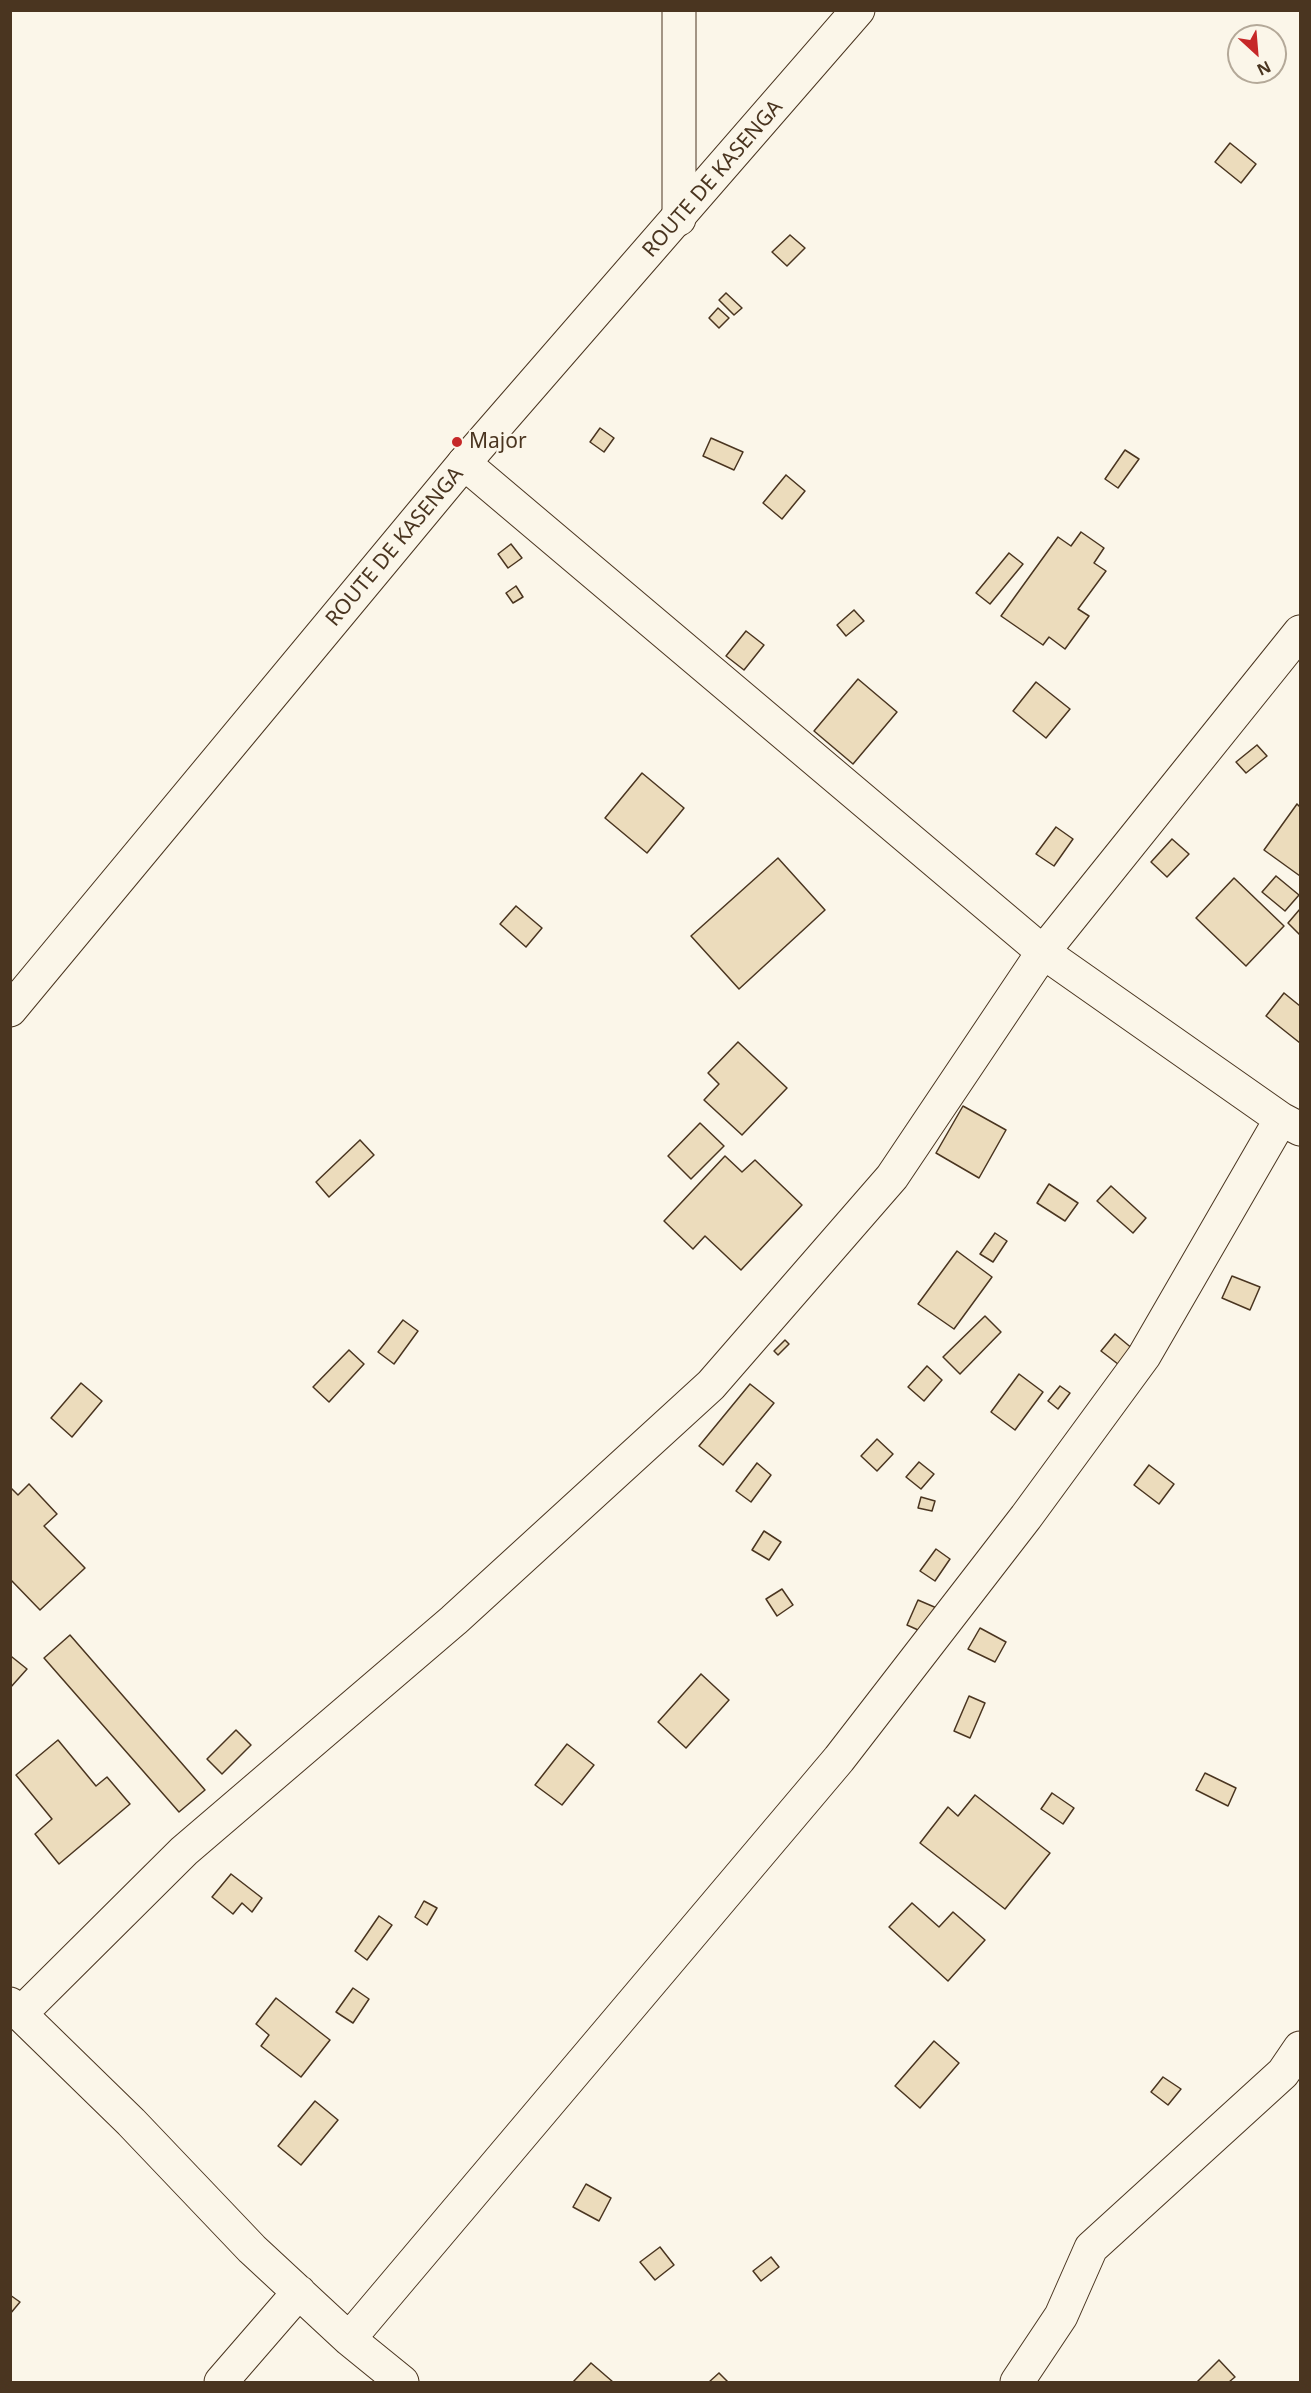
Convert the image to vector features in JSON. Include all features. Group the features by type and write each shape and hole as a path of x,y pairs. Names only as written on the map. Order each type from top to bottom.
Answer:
{"main road":[{"path":"679,10 679,219"},
{"name":"ROUTE DE KASENGA","path":"10,1010 464,463 679,219 858,10"},
{"path":"349,2339 839,1759 1026,1517 1144,1356 1291,1124 1043,952 464,463"},
{"path":"402,2382 349,2339 252,2249 131,2122 15,2009 184,1851 454,1620 711,1385 892,1177 1043,952 1300,632"},
{"path":"1017,2382 1061,2316 1091,2248 1283,2073 1300,2048"},
{"path":"221,2382 299,2292"}],"building":[{"path":"1230,143 1256,164 1241,183 1215,162"},
{"path":"790,235 805,248 787,266 772,252"},
{"path":"726,293 742,308 734,315 719,300"},
{"path":"718,308 729,318 719,328 709,318"},
{"path":"600,428 614,438 604,452 590,442"},
{"path":"711,438 743,452 734,470 703,456"},
{"path":"1125,450 1139,459 1118,488 1105,479"},
{"path":"786,475 805,491 782,519 763,503"},
{"path":"1081,532 1104,548 1094,563 1106,571 1078,609 1089,616 1065,649 1049,637 1043,645 1001,616 1058,537 1071,546"},
{"path":"511,544 522,558 508,568 498,554"},
{"path":"1009,553 1023,564 990,604 976,593"},
{"path":"516,586 523,597 513,603 506,593"},
{"path":"854,610 864,621 846,636 837,625"},
{"path":"746,631 764,645 744,670 726,656"},
{"path":"858,679 897,712 853,764 814,731"},
{"path":"1036,682 1070,709 1046,738 1013,711"},
{"path":"1257,745 1267,756 1246,773 1236,762"},
{"path":"642,773 684,808 647,853 605,818"},
{"path":"1297,804 1300,807 1300,876 1264,850"},
{"path":"1056,827 1073,839 1054,866 1036,854"},
{"path":"1172,839 1189,854 1167,877 1151,862"},
{"path":"778,858 825,910 739,989 691,936"},
{"path":"1276,876 1299,895 1285,911 1262,892"},
{"path":"1234,878 1284,926 1246,966 1196,918"},
{"path":"516,906 542,928 526,947 500,924"},
{"path":"1300,909 1300,935 1288,923"},
{"path":"1284,993 1300,1006 1300,1043 1266,1016"},
{"path":"738,1042 787,1088 742,1135 704,1100 719,1084 708,1073"},
{"path":"963,1106 1006,1130 979,1178 936,1153"},
{"path":"700,1123 724,1146 691,1179 668,1156"},
{"path":"360,1140 374,1155 329,1197 316,1182"},
{"path":"725,1156 742,1172 755,1160 802,1205 741,1270 705,1236 693,1249 664,1221"},
{"path":"1049,1184 1078,1203 1065,1221 1037,1203"},
{"path":"1111,1186 1146,1218 1133,1233 1097,1201"},
{"path":"995,1233 1007,1241 993,1262 980,1254"},
{"path":"957,1251 992,1277 954,1329 918,1304"},
{"path":"1232,1276 1260,1287 1250,1310 1222,1298"},
{"path":"985,1316 1001,1332 960,1374 943,1357"},
{"path":"403,1320 418,1331 394,1364 378,1352"},
{"path":"1115,1334 1140,1355 1127,1371 1101,1351"},
{"path":"785,1340 789,1344 778,1355 774,1351"},
{"path":"349,1350 364,1364 329,1402 313,1387"},
{"path":"927,1366 942,1380 924,1401 908,1387"},
{"path":"1019,1374 1043,1392 1015,1430 991,1412"},
{"path":"81,1383 102,1401 72,1437 51,1418"},
{"path":"750,1384 774,1403 723,1465 699,1446"},
{"path":"1060,1386 1070,1393 1058,1409 1048,1401"},
{"path":"877,1439 893,1454 877,1471 861,1456"},
{"path":"919,1462 934,1474 921,1489 906,1477"},
{"path":"757,1463 771,1475 751,1502 736,1491"},
{"path":"1149,1465 1174,1484 1159,1504 1134,1485"},
{"path":"29,1484 57,1514 44,1526 85,1568 40,1610 10,1579 10,1487 18,1495"},
{"path":"921,1497 935,1501 932,1511 918,1508"},
{"path":"764,1531 781,1542 769,1560 752,1550"},
{"path":"936,1549 950,1559 935,1581 920,1571"},
{"path":"782,1589 793,1605 777,1616 766,1599"},
{"path":"918,1600 939,1609 927,1634 907,1625"},
{"path":"980,1628 1006,1642 995,1662 968,1649"},
{"path":"70,1635 205,1790 179,1812 44,1658"},
{"path":"12,1657 27,1669 10,1688 10,1659"},
{"path":"701,1674 729,1700 686,1748 658,1722"},
{"path":"969,1696 985,1703 970,1738 954,1731"},
{"path":"236,1730 251,1745 222,1774 207,1759"},
{"path":"58,1740 96,1786 107,1777 130,1804 59,1864 35,1834 52,1819 16,1775"},
{"path":"567,1744 594,1765 562,1805 535,1785"},
{"path":"1205,1773 1236,1788 1228,1806 1196,1790"},
{"path":"1052,1793 1074,1808 1063,1824 1041,1809"},
{"path":"975,1795 1050,1853 1005,1909 920,1843 948,1807 958,1816"},
{"path":"231,1874 262,1898 252,1912 242,1903 233,1914 212,1897"},
{"path":"424,1901 437,1908 427,1925 415,1917"},
{"path":"912,1903 939,1927 953,1912 985,1940 948,1981 889,1927"},
{"path":"379,1916 392,1925 367,1960 355,1951"},
{"path":"353,1988 369,1999 353,2023 336,2012"},
{"path":"276,1998 330,2040 301,2077 261,2046 269,2035 256,2024"},
{"path":"934,2041 959,2063 920,2108 895,2086"},
{"path":"1163,2077 1181,2089 1168,2105 1151,2092"},
{"path":"315,2101 338,2120 301,2165 278,2146"},
{"path":"586,2184 611,2198 599,2221 573,2207"},
{"path":"660,2247 674,2265 655,2280 640,2262"},
{"path":"771,2257 779,2267 761,2281 753,2271"},
{"path":"10,2295 20,2302 10,2314"},
{"path":"1219,2360 1235,2377 1229,2382 1197,2382"},
{"path":"591,2363 613,2382 573,2382"},
{"path":"719,2373 728,2382 709,2382"}],"place":[{"name":"Major","path":"457,442"}]}
